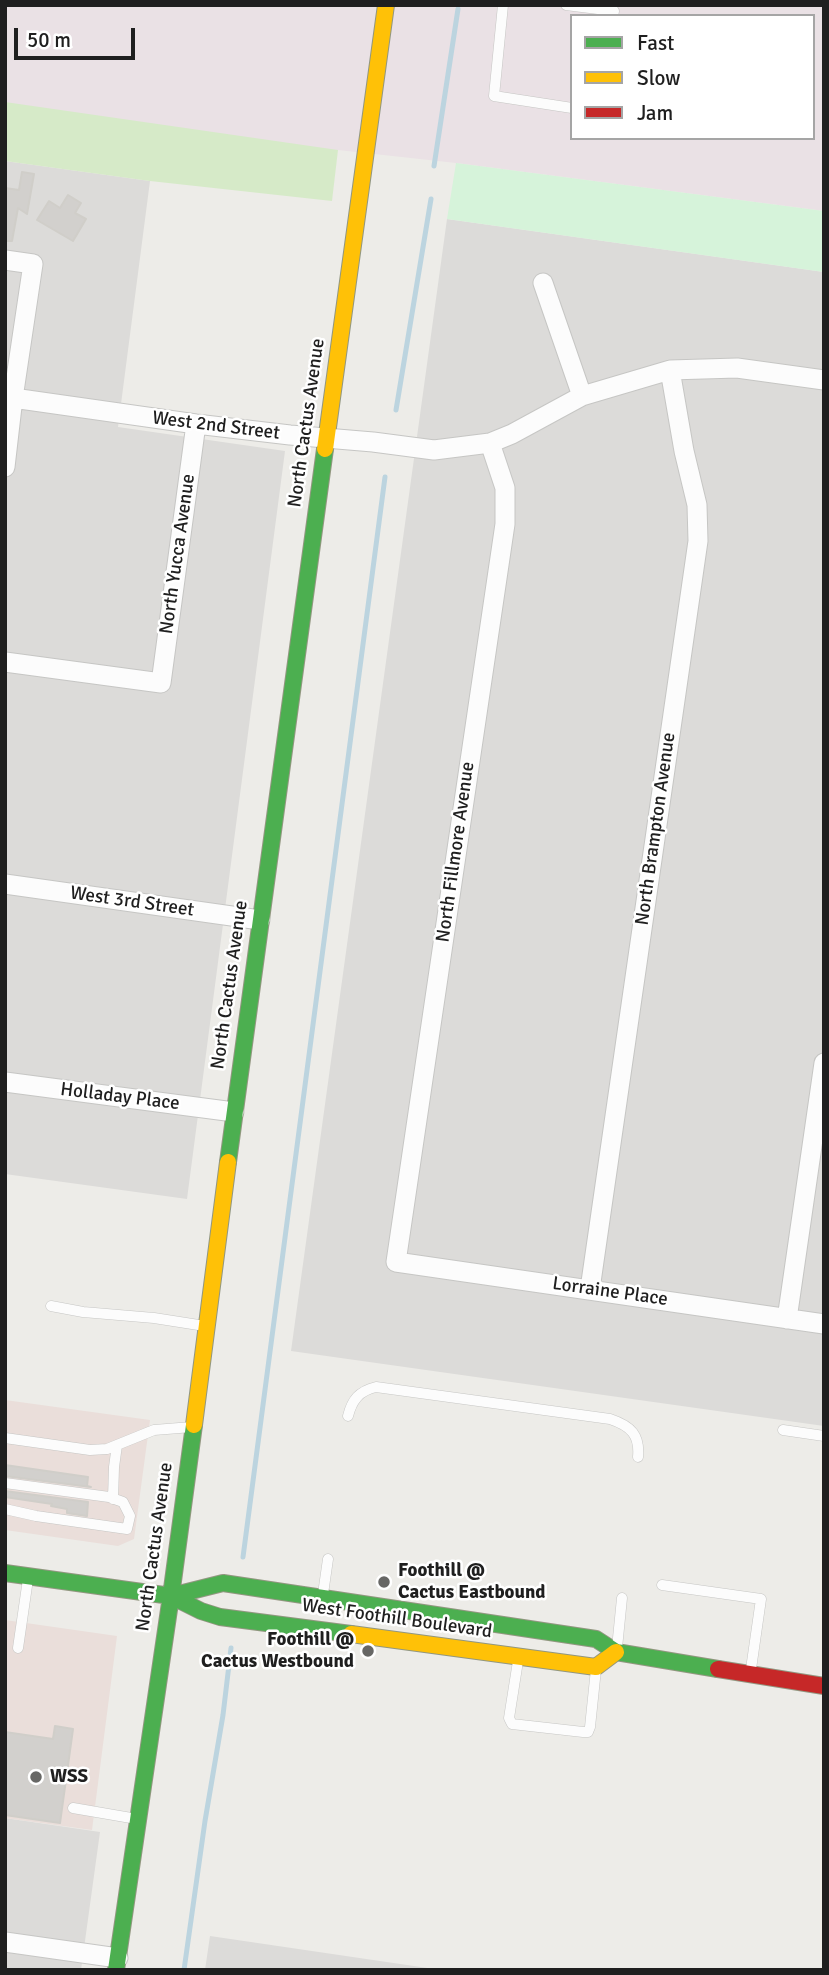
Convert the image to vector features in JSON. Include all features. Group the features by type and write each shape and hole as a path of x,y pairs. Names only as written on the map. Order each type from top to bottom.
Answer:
{"main road":[{"name":"North Cactus Avenue","path":"116,1964 171,1596 234,1112 386,5"},
{"name":"West Foothill Boulevard","path":"5,1573 171,1596 201,1611 220,1616 596,1667"},
{"name":"West Foothill Boulevard","path":"171,1596 223,1583 596,1639 616,1652 824,1686"},
{"path":"596,1667 616,1652"}],"street":[{"path":"5,260 33,264 6,462"},
{"path":"543,282 582,396"},
{"name":"West 2nd Street","path":"13,398 196,424 434,450 490,443 582,396 670,370 737,368 824,380"},
{"name":"North Brampton Avenue","path":"590,1289 698,541 697,505 684,452 670,370"},
{"name":"North Yucca Avenue","path":"5,662 160,684 196,424"},
{"name":"North Fillmore Avenue","path":"396,1262 505,524 505,488 490,443"},
{"name":"West 3rd Street","path":"5,884 260,920"},
{"path":"787,1319 820,1113 824,1063"},
{"name":"Holladay Place","path":"5,1082 234,1112"},
{"name":"Lorraine Place","path":"396,1262 824,1324"},
{"path":"5,1942 116,1964"}],"lane":[{"path":"503,5 494,96 570,108"},
{"path":"566,5 614,11 613,14"},
{"path":"51,1306 206,1326"},
{"path":"348,1416 358,1395 365,1389 376,1387 610,1419 621,1422 637,1437 638,1457"},
{"path":"5,1438 90,1450 107,1449 154,1430 193,1427"},
{"path":"783,1430 824,1436"},
{"path":"113,1499 114,1467 122,1444"},
{"path":"5,1483 113,1499 123,1502 130,1516 127,1529 5,1509"},
{"path":"322,1598 328,1559"},
{"path":"18,1648 28,1576"},
{"path":"662,1585 761,1599 751,1674"},
{"path":"616,1652 622,1598"},
{"path":"518,1657 509,1718 512,1724 588,1731 594,1701 596,1667"},
{"path":"74,1808 137,1819"}],"shaded area":[{"path":"5,5 824,5 824,211 456,163 327,151 5,104"},
{"path":"5,161 150,181 118,427 285,451 187,1199 5,1174"},
{"path":"447,219 824,272 824,1426 291,1351"},
{"path":"5,1400 150,1420 134,1539 118,1546 5,1530"},
{"path":"5,1620 117,1636 92,1830 5,1818"},
{"path":"5,1818 100,1832 81,1970 5,1970"},
{"path":"210,1936 441,1970 205,1970"}],"green space":[{"path":"5,102 338,150 332,201 150,181 5,161"},
{"path":"456,163 824,211 824,272 447,219"}],"building":[{"path":"22,172 34,174 27,214 18,208 12,241 5,241 5,188 19,190"},
{"path":"68,195 81,203 75,213 86,219 73,241 37,220 49,201 60,208"},
{"path":"5,1465 88,1477 87,1486 91,1487 5,1476"},
{"path":"5,1491 88,1502 87,1516 67,1513 67,1509 51,1506 52,1504 5,1497"},
{"name":"WSS","path":"55,1726 73,1729 60,1823 5,1815 5,1732 53,1739"}],"waterway":[{"path":"434,166 458,9"},
{"path":"396,410 431,199"},
{"path":"243,1557 385,477"},
{"path":"184,1970 231,1648"}],"traffic: fast":[{"path":"228,1162 325,449"},
{"path":"116,1970 194,1425"},
{"path":"5,1573 171,1596 220,1617 351,1634"},
{"path":"171,1596 223,1583 596,1639 616,1652 718,1669"}],"traffic: slow":[{"path":"325,449 386,5"},
{"path":"194,1425 228,1162"},
{"path":"351,1634 596,1667 616,1652"}],"traffic: jam":[{"path":"718,1669 824,1686"}],"place":[{"name":"Foothill @ Cactus Eastbound","path":"384,1582"},
{"name":"Foothill @ Cactus Westbound","path":"368,1651"},
{"name":"WSS","path":"36,1777"}]}
